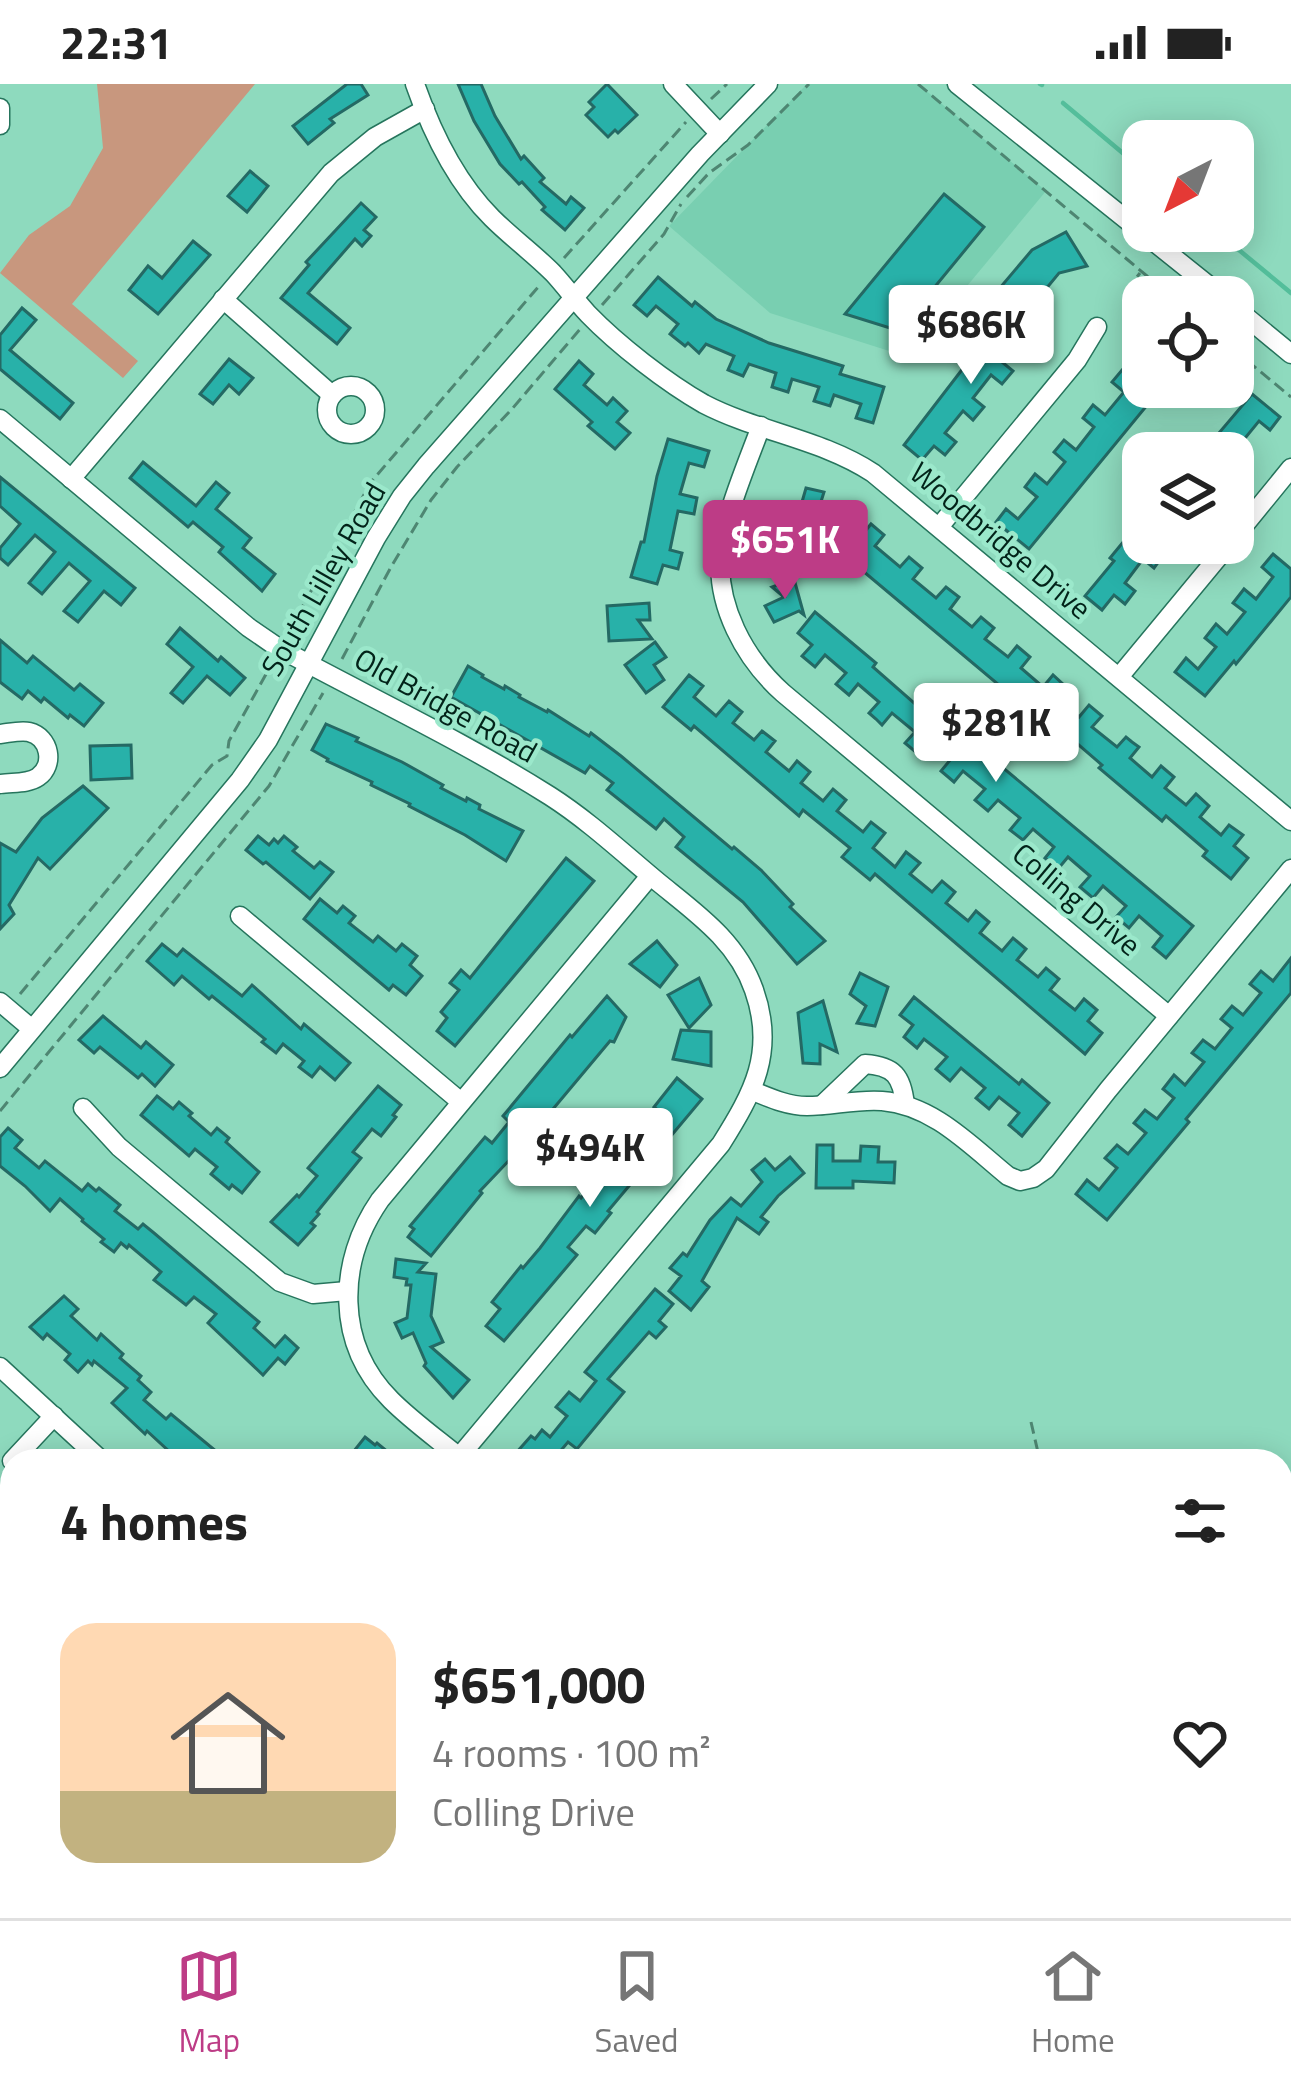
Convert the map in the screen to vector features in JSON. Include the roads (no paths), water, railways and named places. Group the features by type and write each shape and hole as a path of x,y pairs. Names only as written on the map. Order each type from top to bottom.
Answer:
{"street":[{"name":"Woodbridge Drive","path":"415,84 457,176 488,214 552,272 591,317 672,384 706,405 854,460 1291,821"},
{"path":"674,84 720,134"},
{"name":"South Lilley Road","path":"0,1068 240,780 268,740 402,496 573,297 768,84"},
{"path":"958,84 1196,276"},
{"path":"0,108 0,124"},
{"path":"71,479 331,173 375,137 425,110"},
{"path":"223,299 332,394"},
{"path":"1254,323 1291,354"},
{"path":"939,526 1077,359 1097,327"},
{"name":"Old Bridge Road","path":"0,419 248,628 548,795 719,933 742,964 758,1004 762,1031 753,1090"},
{"name":"Colling Drive","path":"760,427 720,556 733,624 758,668 1168,1016"},
{"path":"1254,513 1291,468"},
{"path":"1120,677 1212,564"},
{"path":"0,734 27,731 41,739 49,754 40,776 32,781 0,784"},
{"path":"470,1449 721,1144 753,1090 792,1104 857,1100 905,1105 938,1120 1008,1176 1020,1181 1033,1178 1050,1164 1291,869"},
{"path":"450,1449 391,1400 374,1379 353,1335 347,1291 352,1255 368,1217 650,876"},
{"path":"240,916 461,1102"},
{"path":"7,1002 32,1029"},
{"path":"823,1105 865,1064 885,1065 896,1074 905,1105"},
{"path":"83,1108 119,1147 280,1282 314,1294 347,1291"},
{"path":"0,1367 89,1449"},
{"path":"23,1449 54,1416"}],"waterway":[{"path":"1063,103 1122,152"},
{"path":"1241,252 1291,293"}]}
